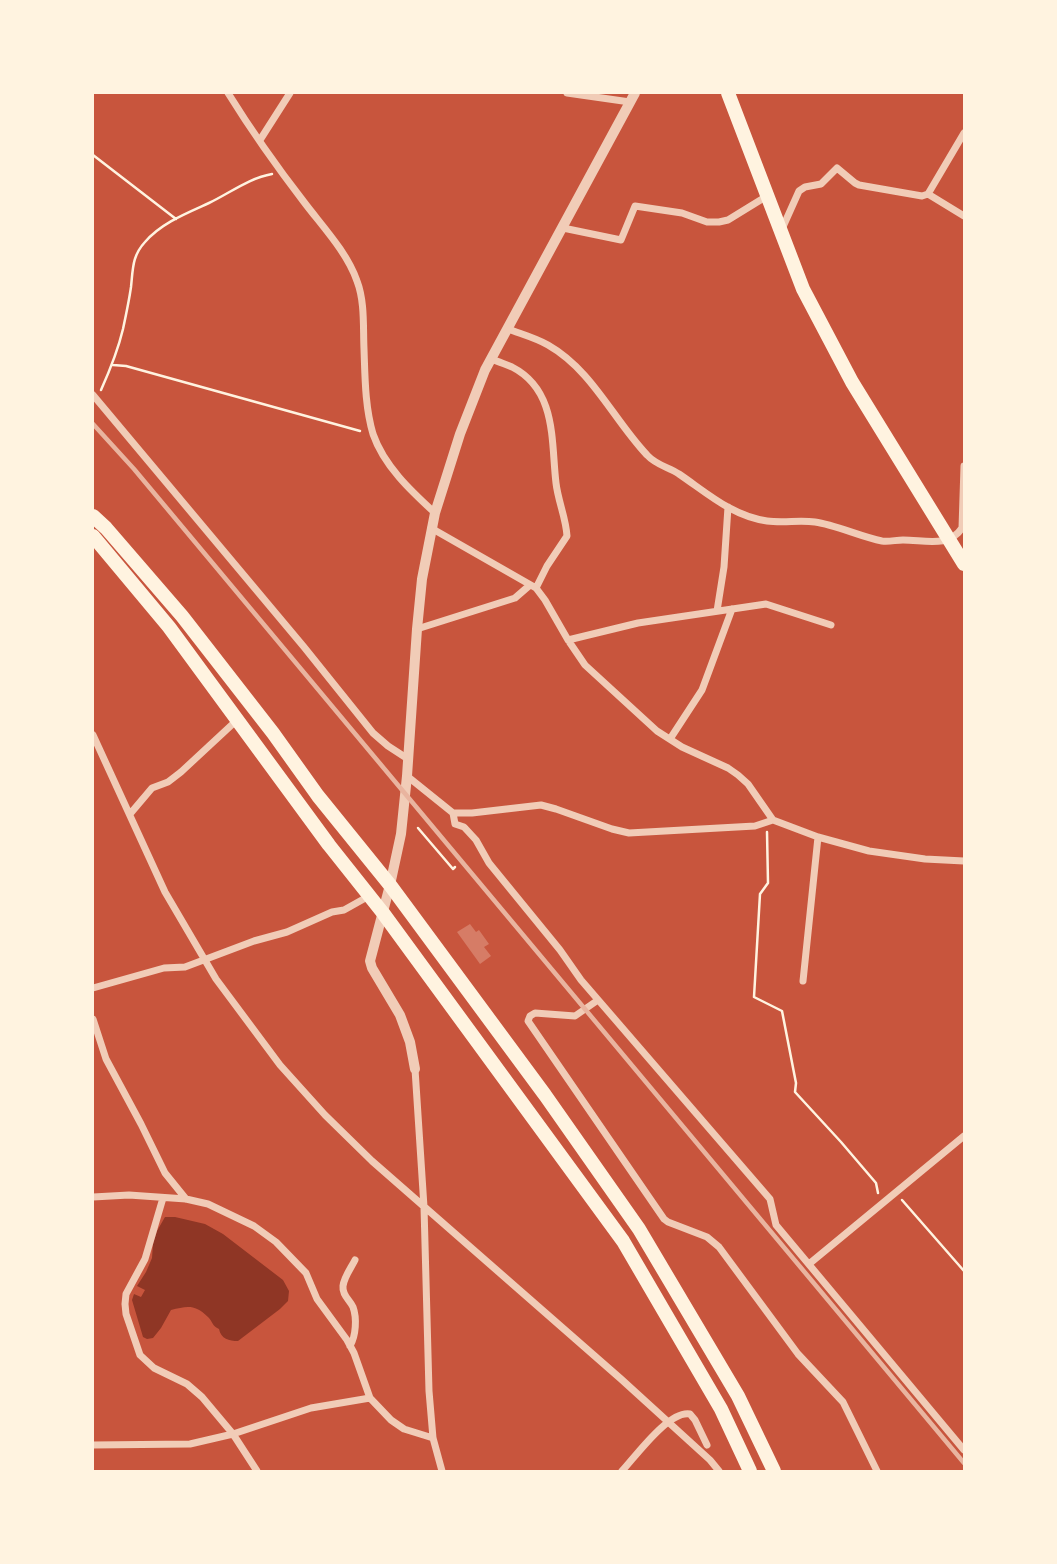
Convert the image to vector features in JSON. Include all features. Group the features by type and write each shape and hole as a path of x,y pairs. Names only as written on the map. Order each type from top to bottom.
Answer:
{"highway":[{"path":"728,93 803,289 852,382 964,564"},
{"path":"93,516 182,616 318,796 390,885 545,1096 639,1229 738,1396 774,1471"},
{"path":"93,536 169,627 623,1241 721,1409 750,1471"}],"street":[{"path":"228,93 282,173 349,264 357,280 361,297 368,410 373,435 405,485 435,513"},
{"path":"260,140 290,93"},
{"path":"442,1471 433,1438 429,1391 424,1206 415,1069 410,1042 400,1015 370,961 401,834 422,579 435,513 467,413 492,359 632,97 566,93"},
{"path":"781,231 799,191 821,184 837,169 859,185 922,196 928,194 964,133"},
{"path":"928,194 964,216"},
{"path":"563,228 621,240 635,206 682,213 707,222 719,222 729,220 768,196"},
{"path":"508,329 546,343 563,355 594,386 652,461 677,473 709,496 748,517 760,520 817,522 885,542 949,541 958,535 962,528 964,466"},
{"path":"417,629 515,598 533,586 567,536 556,485 548,411 542,397 523,374 492,359"},
{"path":"94,397 373,733 408,760"},
{"path":"717,611 724,566 728,507"},
{"path":"431,528 533,586 545,600 585,665 594,674 657,731 682,747 728,768 748,783 770,821"},
{"path":"568,640 638,623 766,604 831,625"},
{"path":"670,739 702,690 732,609"},
{"path":"130,814 152,789 181,772 237,720"},
{"path":"93,735 165,892 204,959 279,1065 353,1143 668,1421 719,1471"},
{"path":"407,776 453,813 541,805 629,833 755,825 770,821 869,851 964,861"},
{"path":"453,813 455,824 464,827 476,840 488,863 561,950 574,971 770,1199 776,1225 964,1450"},
{"path":"803,981 818,837"},
{"path":"93,988 164,968 186,967 254,941 287,932 332,912 344,910 369,896"},
{"path":"598,1000 575,1016 535,1013 528,1021 664,1219 707,1237 719,1247 798,1354 843,1402 877,1471"},
{"path":"93,1019 106,1059 165,1173 186,1199"},
{"path":"809,1264 964,1136"},
{"path":"93,1197 129,1195 186,1199 208,1204 254,1226 276,1242 302,1268 317,1299 350,1346 370,1398 391,1420 404,1429 433,1438"},
{"path":"163,1198 145,1259 127,1294 125,1304 139,1355 155,1368 187,1384 202,1396 233,1434 257,1471"},
{"path":"350,1346 355,1339 355,1317 353,1308 343,1293 343,1284 355,1260"},
{"path":"93,1445 190,1444 233,1434 311,1408 370,1398"},
{"path":"622,1471 668,1421 683,1413 690,1414 695,1420 707,1445"}],"path":[{"path":"93,155 176,219"},
{"path":"94,397 112,365 122,332 131,272 145,242 176,219 250,181 282,173"},
{"path":"112,365 126,366 373,435"},
{"path":"770,821 768,883 760,894 754,997 782,1011 796,1083 795,1092 876,1183 879,1194"},
{"path":"418,828 453,869 455,867"},
{"path":"895,1193 964,1271"}],"shaded area":[{"path":"165,1217 205,1224 223,1234 283,1280 289,1291 288,1301 238,1341 224,1337 208,1317 191,1307 171,1310 153,1338 143,1337 132,1300 134,1294 141,1297 145,1290 137,1286 152,1258 157,1231"}],"building":[{"path":"470,924 476,932 479,930 489,944 484,947 491,956 480,964 457,932"}],"railway":[{"path":"93,424 134,469 964,1463"}]}
